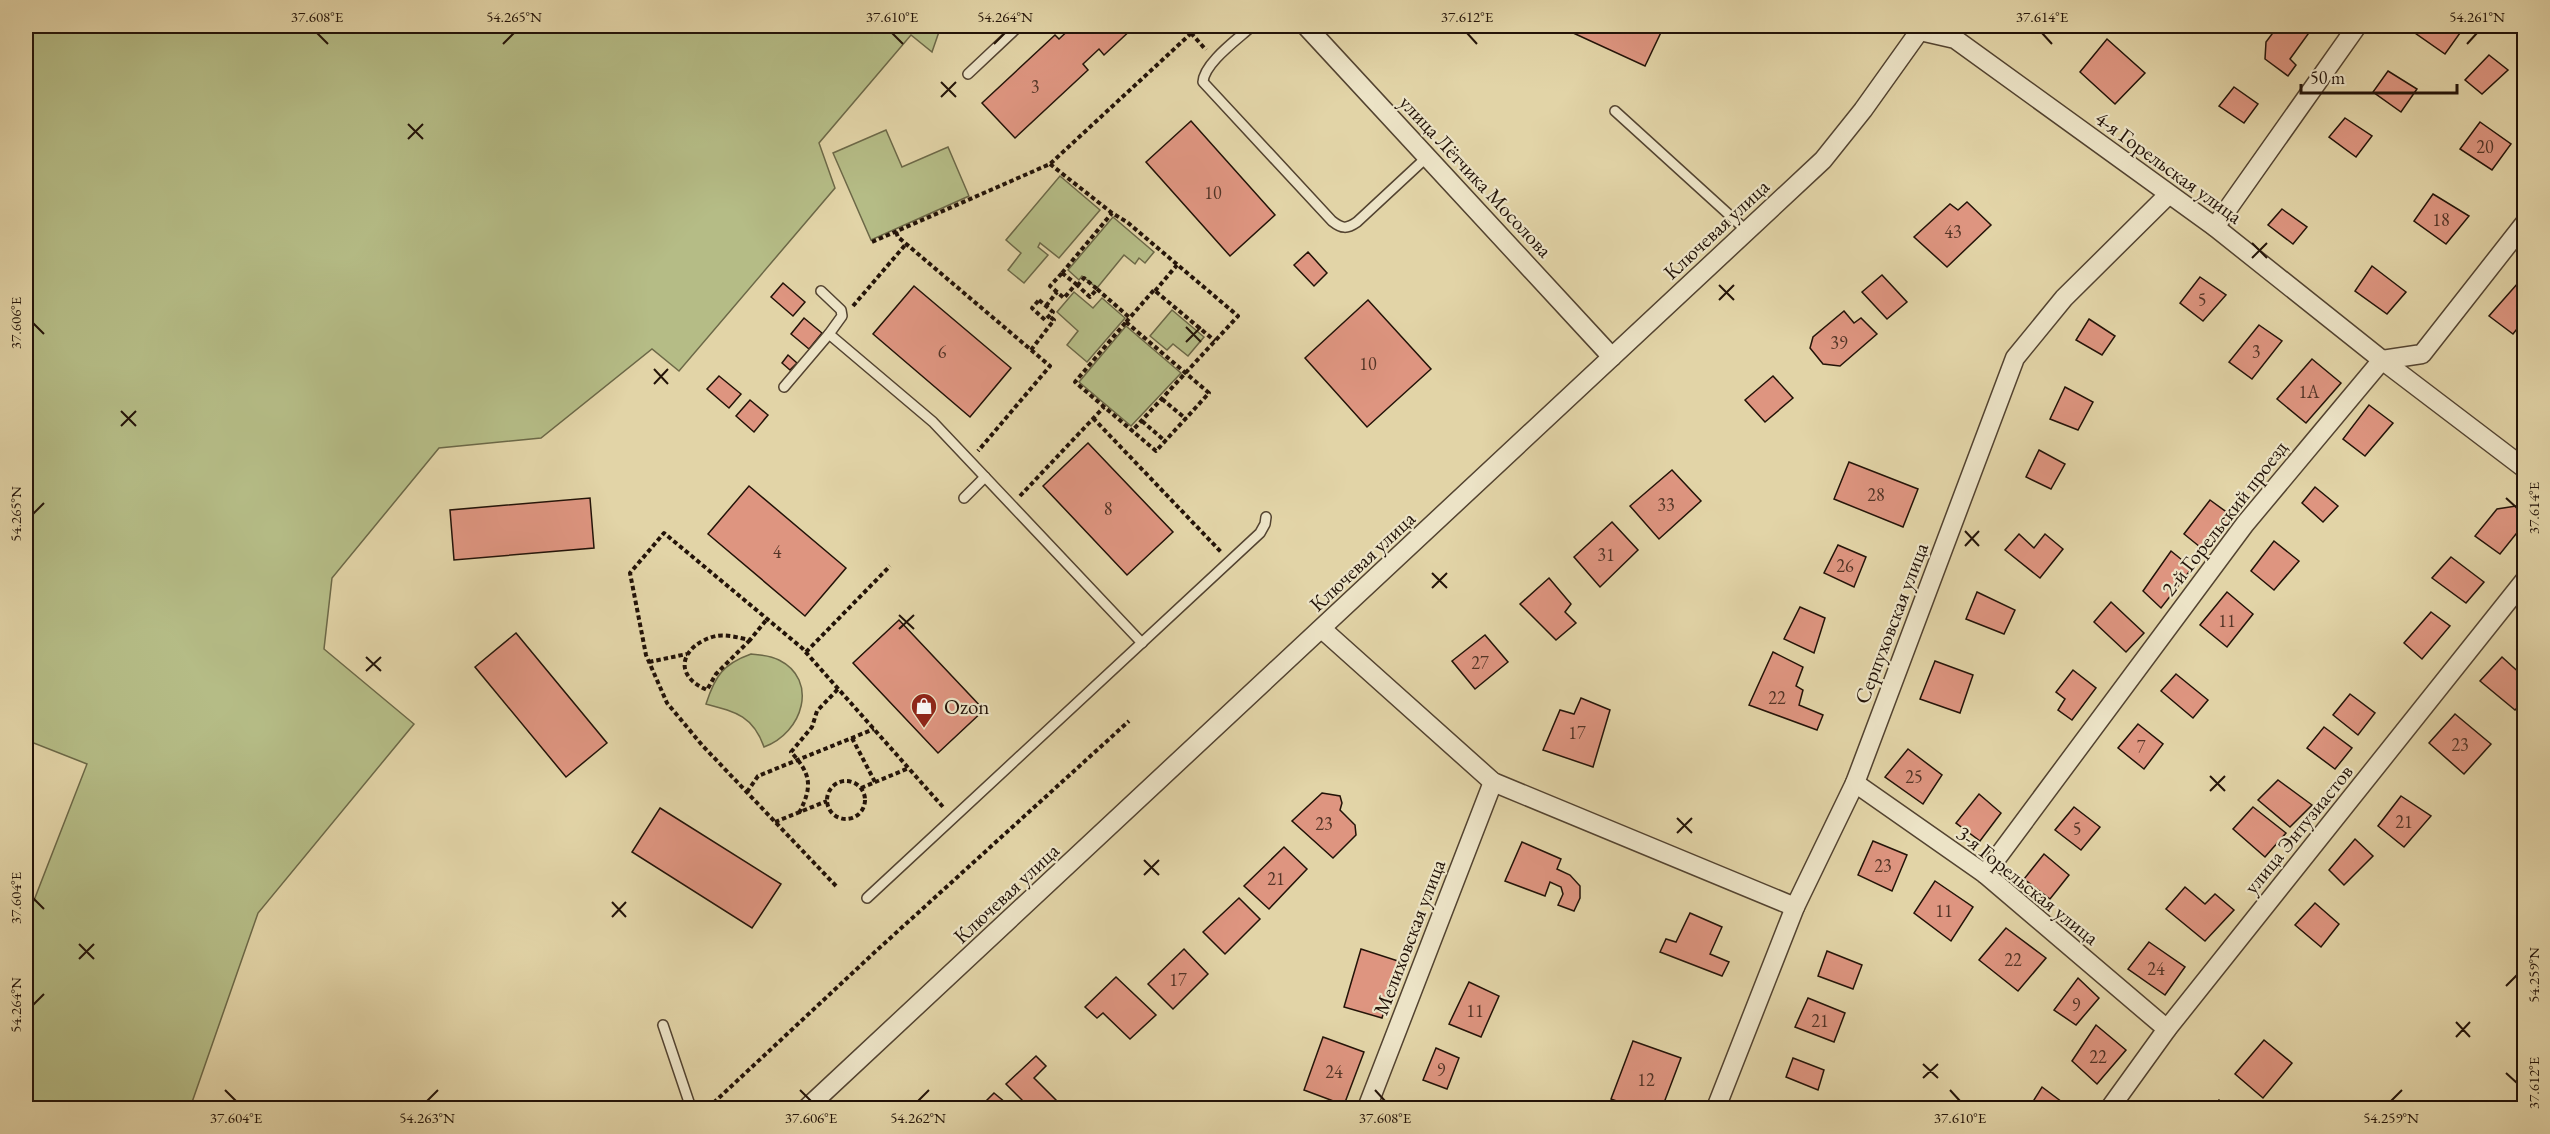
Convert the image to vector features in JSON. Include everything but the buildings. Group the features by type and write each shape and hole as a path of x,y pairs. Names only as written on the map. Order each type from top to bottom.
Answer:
{"street":[{"name":"улица Лётчика Мосолова","path":"1306,26 1612,357"},
{"path":"2215,227 2357,26"},
{"name":"4-я Горельская улица","path":"1921,28 1955,39 2215,227 2382,360 2524,468"},
{"name":"Ключевая улица","path":"807,1108 1823,160 1863,110 1921,28"},
{"name":"Серпуховская улица","path":"1716,1108 1795,907 1855,783 2014,358 2064,298 2168,195"},
{"path":"2382,360 2422,354 2524,224"},
{"name":"2-й Горельский проезд","path":"1985,874 2245,524 2382,360"},
{"name":"улица Энтузиастов","path":"2110,1108 2168,1029 2524,581"},
{"path":"1322,629 1493,782 1795,907"},
{"name":"Мелиховская улица","path":"1368,1108 1493,782"},
{"name":"3-я Горельская улица","path":"1855,783 1985,874 2168,1029"}],"lane":[{"path":"968,74 1019,26"},
{"path":"1252,26 1216,60 1203,75 1203,82 1340,227 1348,228 1357,222 1427,157"},
{"path":"1615,111 1747,231"},
{"path":"784,387 842,316 841,310 821,291"},
{"path":"829,334 933,422 1142,643"},
{"path":"964,498 985,477"},
{"path":"867,898 1260,533 1266,517"},
{"path":"663,1025 691,1108"}],"path":[{"path":"872,242 1050,164 1199,26"},
{"path":"1191,33 1216,60"},
{"path":"1050,164 1112,213 1127,222 1238,316 1132,431"},
{"path":"1112,213 1050,286 1064,298 1084,278 1130,318"},
{"path":"896,232 906,244 1050,366 969,461"},
{"path":"841,310 852,308 906,244"},
{"path":"1126,322 1209,393 1156,451 1075,382 1126,322 1177,265"},
{"path":"1062,273 1090,297 1097,290"},
{"path":"1155,291 1215,341"},
{"path":"1046,306 1057,292"},
{"path":"1039,300 1046,306 1053,312 1046,320 1032,308 1039,300"},
{"path":"1031,350 1054,320 1049,316"},
{"path":"1162,399 1186,419"},
{"path":"1012,506 1104,407"},
{"path":"1093,418 1229,561"},
{"path":"1142,421 1166,441"},
{"path":"836,886 702,746 667,703 649,662 630,573 664,533 806,652 953,818"},
{"path":"806,652 890,566"},
{"path":"750,640 718,635 697,645 688,654 684,664 686,676 693,684 707,690 721,668 737,655 750,640 767,619"},
{"path":"649,662 688,654"},
{"path":"799,813 806,799 809,784 804,766 791,752 812,726 817,711 838,689"},
{"path":"708,1108 876,951 1130,721"},
{"path":"747,792 758,776 874,729"},
{"path":"852,738 875,782"},
{"path":"861,788 909,768"},
{"path":"848,780 861,788 866,798 865,807 860,814 853,819 844,820 836,817 827,801 832,786 840,781 848,780"},
{"path":"775,822 827,801"}],"green space":[{"path":"26,26 941,26 932,52 911,35 819,143 835,188 679,371 652,349 541,438 439,448 332,578 324,649 414,724 258,913 190,1108 26,1108 26,921 87,764 26,740"},
{"path":"886,130 902,167 948,147 969,196 871,240 833,153"},
{"path":"1060,176 1100,210 1059,258 1040,243 1038,247 1048,255 1024,283 1008,270 1021,253 1006,240"},
{"path":"1113,217 1154,252 1145,263 1139,258 1135,264 1124,255 1097,288 1082,276 1079,280 1068,270"},
{"path":"1074,292 1093,308 1102,298 1125,318 1087,362 1067,345 1078,331 1057,312"},
{"path":"1172,310 1204,337 1188,356 1173,344 1167,350 1150,336"},
{"path":"1126,326 1181,373 1131,426 1079,382"},
{"path":"751,654 772,657 791,669 799,680 802,693 801,706 796,719 777,740 764,747 755,728 749,722 735,713 706,704 721,672 733,662"}],"place":[{"name":"Ozon","path":"924,729"}]}
